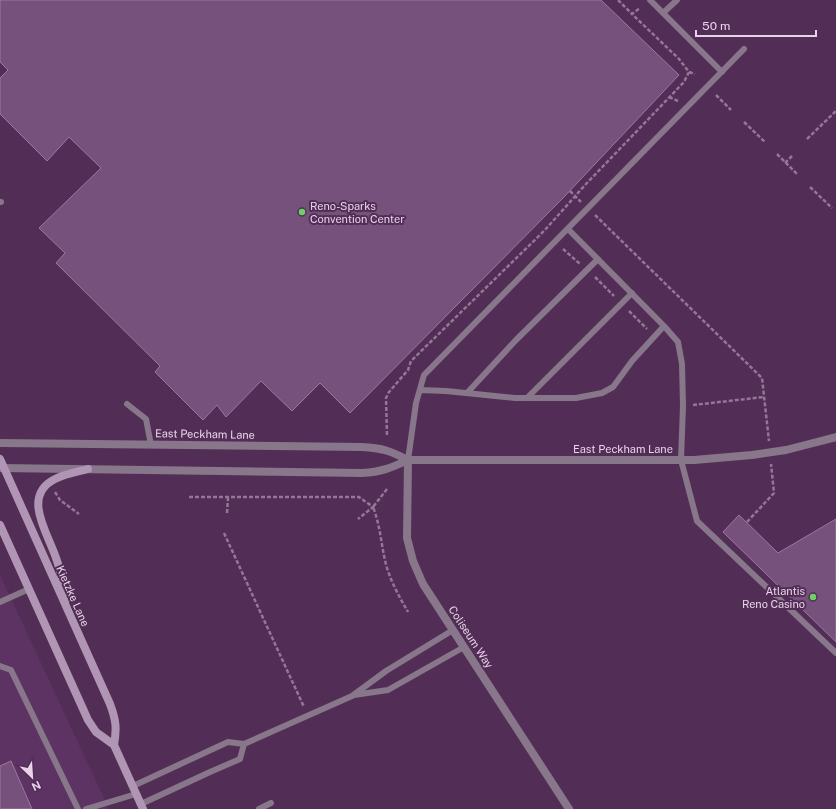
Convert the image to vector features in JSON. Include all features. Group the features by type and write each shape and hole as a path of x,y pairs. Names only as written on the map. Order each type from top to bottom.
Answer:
{"main road":[{"name":"Kietzke Lane","path":"0,459 2,468 115,717 116,729 114,745"},
{"path":"72,620 56,558 38,511 38,500 44,487 55,479 88,469"},
{"name":"Kietzke Lane","path":"0,525 88,720 96,732 114,745 142,807"},
{"path":"0,538 12,552"}],"street":[{"name":"East Peckham Lane","path":"0,443 379,448 408,460 681,460 723,458 786,450 836,436"},
{"name":"East Peckham Lane","path":"2,468 362,473 390,469 408,460"},
{"name":"Coliseum Way","path":"408,460 407,538 413,561 424,584 569,809"}],"lane":[{"path":"650,0 722,72"},
{"path":"664,13 677,0"},
{"path":"408,460 416,403 424,375 744,49"},
{"path":"568,229 632,293 678,342 682,364 683,406 681,460 696,521 836,653"},
{"path":"468,394 516,340 598,259"},
{"path":"527,398 632,293"},
{"path":"420,390 515,398 576,398 602,393 613,387 632,361 664,326"},
{"path":"127,404 146,419 151,445"},
{"path":"0,602 29,589"},
{"path":"133,786 228,742 244,744 352,696 386,671 453,630"},
{"path":"352,696 388,690 464,647"},
{"path":"0,666 11,670 78,809"},
{"path":"142,807 210,772 240,759 244,744"},
{"path":"86,809 136,794"},
{"path":"259,809 271,803"}],"path":[{"path":"618,0 679,59 689,72 695,74"},
{"path":"632,14 640,8"},
{"path":"387,435 386,398 389,392 408,370 411,361 544,231 586,184 684,82 689,72"},
{"path":"716,95 731,110"},
{"path":"670,97 679,101"},
{"path":"808,139 836,111"},
{"path":"744,122 765,142"},
{"path":"777,154 798,175"},
{"path":"785,163 792,156"},
{"path":"810,187 832,208"},
{"path":"570,191 587,207"},
{"path":"592,213 762,378 769,442"},
{"path":"563,249 581,264"},
{"path":"594,276 614,296"},
{"path":"626,308 647,329"},
{"path":"404,375 408,379"},
{"path":"683,406 764,397"},
{"path":"747,522 774,493 771,464"},
{"path":"358,519 373,508 387,489"},
{"path":"54,490 60,500 79,514"},
{"path":"189,497 359,497 373,508 380,527 387,568 395,588 408,612"},
{"path":"228,498 228,513"},
{"path":"224,533 308,716"}],"shaded area":[{"path":"0,575 109,809 0,809"}],"building":[{"name":"Reno-Sparks Convention Center","path":"0,0 601,0 679,75 564,197 350,413 320,383 292,411 261,381 226,417 217,405 203,420 155,372 160,366 56,263 65,253 39,228 101,168 69,137 47,161 0,114 0,78 8,70 0,62"},
{"name":"Atlantis Reno Casino","path":"739,515 778,553 836,519 836,642 723,532"},
{"path":"11,761 32,809 0,809 0,766"}],"place":[{"name":"Reno-Sparks Convention Center","path":"302,212"},
{"name":"Atlantis Reno Casino","path":"813,597"}]}
